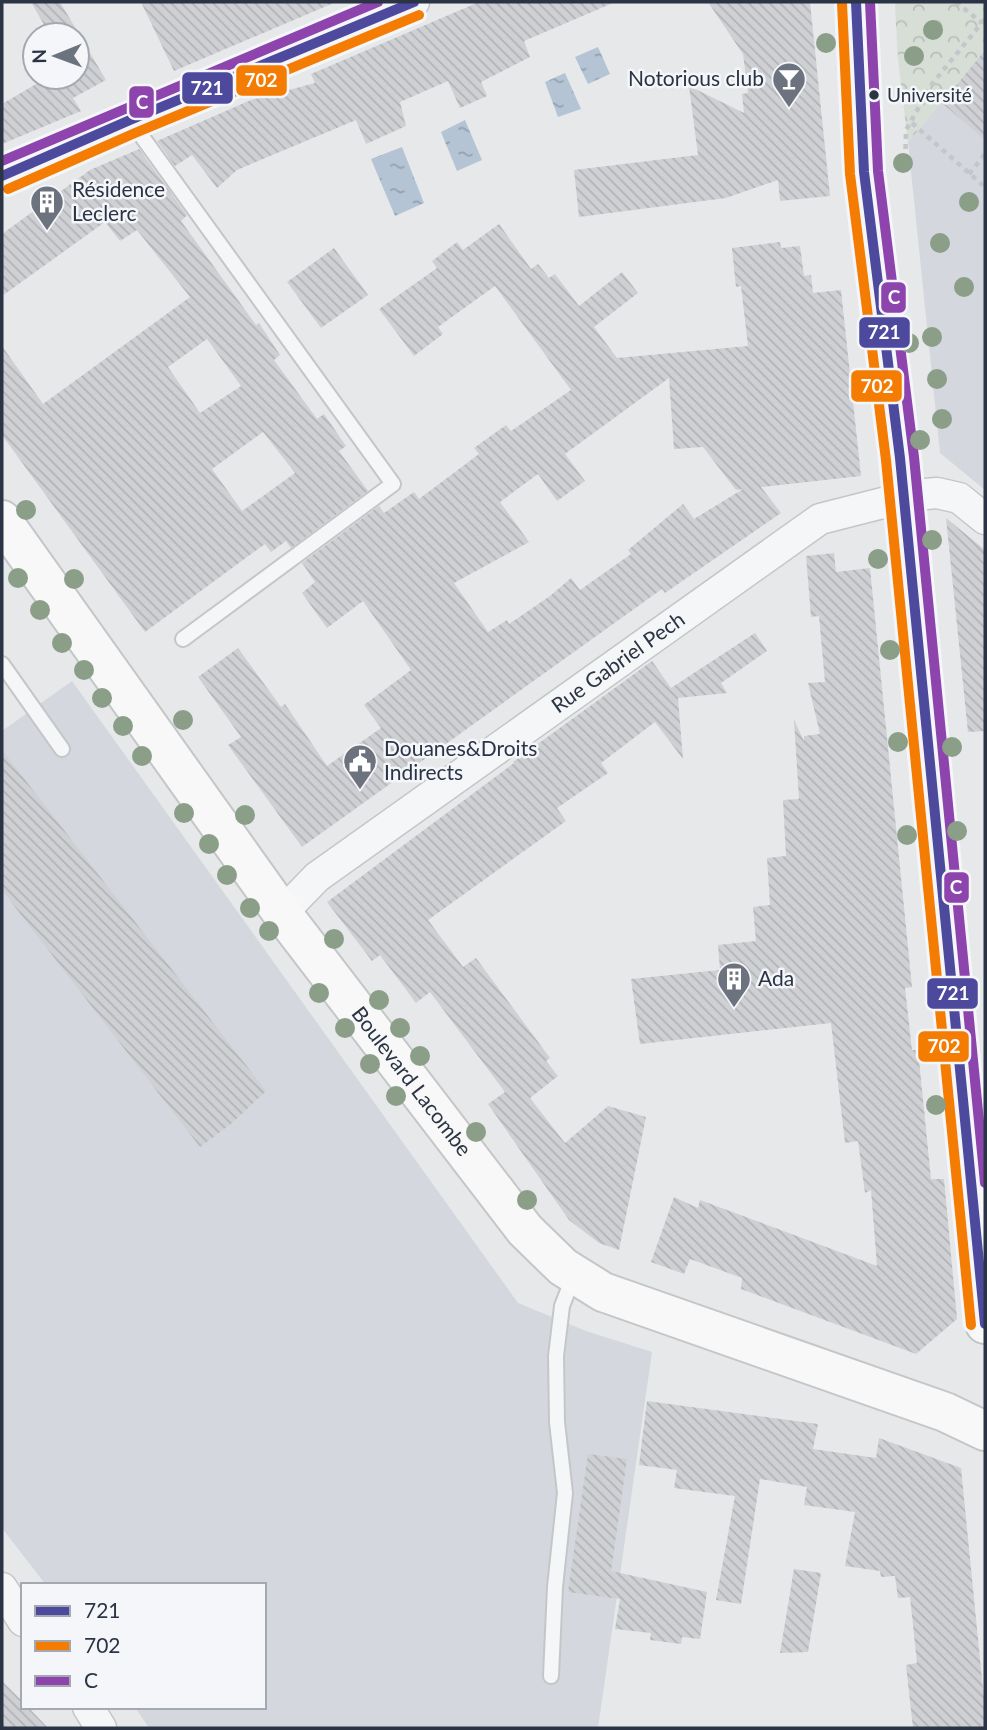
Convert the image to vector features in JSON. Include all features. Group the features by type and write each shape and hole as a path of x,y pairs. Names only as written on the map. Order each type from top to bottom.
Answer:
{"main road":[{"path":"856,2 864,172 904,498 985,1324"},
{"name":"Boulevard Lacombe","path":"2,520 282,913 525,1230 563,1267 603,1292 945,1412 985,1431"}],"street":[{"path":"2,176 414,2"},
{"name":"Rue Gabriel Pech","path":"282,913 317,877 820,519 937,492 958,498 985,519"},
{"path":"2,1588 21,1618"},
{"path":"2,1628 21,1639"},
{"path":"89,1709 101,1728"}],"lane":[{"path":"130,120 393,484 183,639"},
{"path":"2,664 62,749"},
{"path":"551,1676 555,1587 565,1493 557,1422 556,1356 562,1306 574,1274"}],"path":[{"path":"905,169 906,130 932,83 984,21 956,2"},
{"path":"912,123 985,187"},
{"path":"969,174 985,154"}],"shaded area":[{"path":"985,50 985,490 940,453 908,142"},
{"path":"72,681 518,1303 586,1331 652,1352 598,1728 149,1728 136,1709 266,1709 266,1583 44,1583 2,1528 2,731"}],"green space":[{"path":"898,2 985,2 985,50 908,142 898,59 895,5"}],"water":[{"path":"598,47 610,74 588,84 575,57"},
{"path":"565,73 581,109 558,117 545,82"},
{"path":"465,120 482,160 457,171 441,132"},
{"path":"402,147 424,203 395,216 371,159"}],"building":[{"path":"31,2 60,2 71,21 42,21"},
{"path":"141,2 336,2 174,71"},
{"path":"479,2 613,3 524,41 530,57 481,82 487,96 460,108 448,81 400,102 406,126 366,144 356,120 237,170 217,188 192,155 175,166 157,141 251,100 315,83 311,74"},
{"path":"708,2 810,2 830,196 780,201 778,180 726,198 579,217 574,170 698,155 689,86 744,113 742,94 748,93 743,54"},
{"path":"985,50 985,140 942,103"},
{"path":"91,55 106,80 91,88"},
{"path":"24,91 86,91 73,98 81,111 2,144 2,104"},
{"path":"139,149 187,215 181,221 256,325 259,323 280,355 274,360 317,419 324,414 346,446 339,451 368,491 291,548 286,541 271,552 265,544 145,632 2,435 2,346 43,404 190,297 137,230 120,241 105,222 2,296 2,234 90,170","holes":["207,339 241,386 200,413 168,367","263,432 295,473 242,511 212,469"]},
{"path":"499,224 531,269 538,264 549,278 555,274 579,306 622,272 638,293 594,327 617,358 748,346 741,286 736,287 732,248 780,242 781,248 800,246 804,276 811,275 813,293 841,290 861,476 761,487 781,513 665,593 662,589 302,847 228,745 241,737 198,677 238,648 281,707 285,704 327,766 381,728 364,705 411,670 363,601 327,628 302,593 315,582 302,563 379,506 384,513 414,492 419,499 479,454 474,448 506,425 511,431 571,390 495,286 438,327 443,334 414,356 379,309 437,268 432,261 457,242 463,250","holes":["669,378 674,449 703,447 736,490 743,489 694,519 683,504 628,550 631,554 580,590 571,578 509,624 507,620 488,632 454,583 529,542 500,502 538,474 557,501 585,481 565,454"]},
{"path":"334,248 368,295 321,328 287,282"},
{"path":"946,518 985,550 985,731 968,732"},
{"path":"834,553 836,572 870,568 912,987 905,988 912,1050 918,1050 931,1179 944,1179 957,1319 916,1354 741,1289 742,1278 690,1259 684,1274 651,1262 674,1197 698,1208 700,1200 877,1266 871,1190 865,1193 858,1141 845,1143 831,1023 640,1044 631,979 720,970 718,945 756,941 753,907 770,905 767,858 786,856 783,800 799,799 794,720 804,741 804,736 820,734 808,683 825,682 819,616 811,617 806,556"},
{"path":"755,633 767,651 721,683 727,693 678,698 683,759 655,722 601,763 608,773 557,808 566,821 428,920 463,967 476,958 550,1058 546,1061 558,1076 530,1098 565,1143 608,1106 646,1117 619,1250 599,1243 569,1220 488,1104 505,1092 430,992 416,1003 380,955 372,961 327,902 652,661 671,688"},
{"path":"2,750 266,1091 232,1123 200,1147 2,890"},
{"path":"647,1401 818,1424 813,1449 876,1458 879,1438 961,1468 985,1728 913,1728 906,1665 917,1663 910,1597 898,1598 895,1576 881,1577 880,1571 845,1566 855,1512 804,1505 807,1487 760,1479 741,1604 716,1600 735,1496 674,1488 677,1470 639,1465"},
{"path":"588,1454 627,1459 611,1571 707,1592 700,1639 682,1637 681,1644 650,1640 651,1633 615,1629 620,1599 568,1592"},
{"path":"794,1569 821,1573 808,1652 780,1653"},
{"path":"2,1681 21,1700 21,1709 30,1709 48,1728 2,1728"}],"transit line":[{"name":"C","path":"2,161 378,2"},
{"name":"721","path":"2,176 414,2"},
{"name":"721","path":"856,2 864,172 900,458 985,1324"},
{"name":"C","path":"870,2 878,171 914,457 985,1183"},
{"name":"702","path":"842,3 850,174 886,460 971,1325"},
{"name":"702","path":"8,189 419,15"}],"place":[{"name":"Université","path":"874,95"},
{"name":"Notorious club","path":"789,109"},
{"name":"Résidence Leclerc","path":"47,232"},
{"name":"Douanes&Droits Indirects","path":"360,791"},
{"name":"Ada","path":"734,1009"}]}
